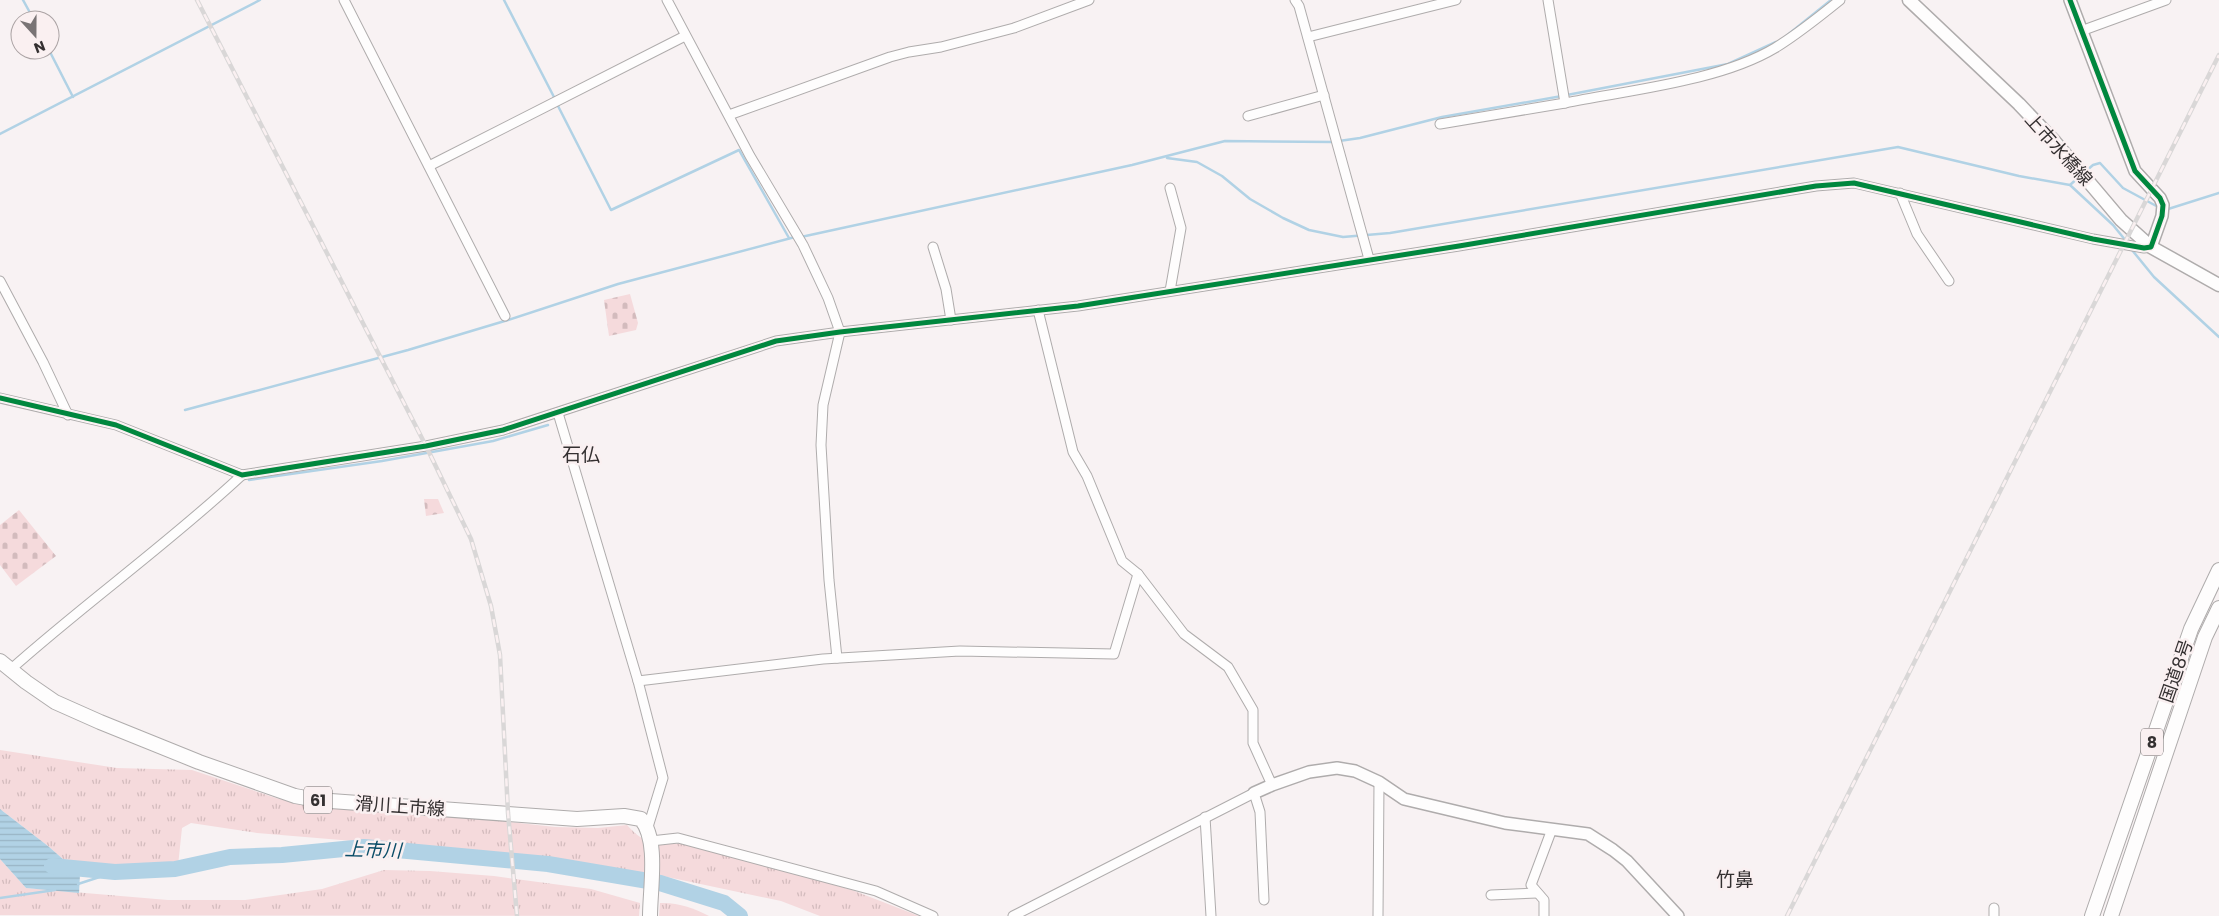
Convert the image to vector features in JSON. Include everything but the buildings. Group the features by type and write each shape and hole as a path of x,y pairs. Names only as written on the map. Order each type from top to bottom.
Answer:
{"main road":[{"name":"上市水橋線","path":"1909,0 2019,104 2056,142 2121,220 2151,247 2219,284"},
{"name":"国道8号","path":"2092,916 2191,629 2219,570"},
{"name":"国道8号","path":"2110,916 2205,637 2219,608"},
{"name":"滑川上市線","path":"5,666 55,702 199,762 295,796 317,800 577,819 624,816 641,819 650,834"},
{"path":"650,834 650,916"}],"street":[{"path":"344,0 505,316"},
{"path":"667,0 750,156 803,245 828,298 840,332 823,405 821,446 829,580 837,658"},
{"path":"729,115 885,58 941,47 1014,28 1088,0"},
{"path":"1295,0 1299,6 1308,37 1369,259"},
{"path":"1308,37 1456,0"},
{"path":"1548,0 1565,102"},
{"path":"1440,124 1705,76 1749,60 1782,44 1840,0"},
{"path":"0,398 116,425 242,475 426,446 503,430 558,414 776,341 1038,310 1170,291 1460,246 1816,186 1854,183 2094,239 2144,248 2151,247 2162,216 2163,205 2160,198 2134,172 2070,0"},
{"path":"2082,31 2166,0"},
{"path":"429,166 685,36"},
{"path":"1248,116 1324,95"},
{"path":"1170,188 1181,228 1170,291"},
{"path":"1900,193 1917,234 1949,281"},
{"path":"933,247 946,289 951,320"},
{"path":"0,281 43,362 68,415"},
{"path":"1038,310 1073,452 1087,476 1122,561 1138,574 1169,617 1184,634 1228,667 1253,710 1253,743 1272,785"},
{"path":"558,414 638,681 663,778 650,834 678,838 876,891 933,916"},
{"path":"5,666 46,638 172,536 242,475"},
{"path":"638,681 837,658 960,651 1114,654 1138,574"},
{"path":"1014,916 1254,793 1310,772 1337,768 1355,771 1379,782 1404,798 1425,804 1505,823 1588,834 1628,861 1678,916"},
{"path":"1378,916 1379,782"},
{"path":"1254,793 1260,812 1264,900"},
{"path":"1205,817 1211,916"},
{"path":"1544,916 1544,900 1531,885 1552,829"},
{"path":"1491,895 1538,893"}],"green space":[{"path":"630,294 638,323 636,330 609,336 604,300"},
{"path":"424,499 438,499 444,513 426,516"},
{"path":"19,510 56,556 16,586 0,565 0,525"},
{"path":"0,750 117,768 192,770 276,798 316,807 438,814 555,827 598,828 627,825 640,837 653,843 685,843 852,890 919,916 820,916 781,901 658,875 365,842 257,833 191,823 182,828 177,875 80,874 48,846 0,809"},
{"path":"0,859 26,888 168,900 245,900 322,889 384,870 430,871 494,876 591,889 640,903 639,916 0,915"},
{"path":"660,903 685,906 709,916 659,916"}],"water":[{"path":"0,809 48,846 80,874 79,893 26,888 0,859"}],"waterway":[{"path":"23,0 28,10"},
{"path":"0,134 260,0"},
{"path":"504,0 555,99"},
{"path":"1785,37 1831,0"},
{"path":"1567,95 1728,64 1776,42"},
{"path":"54,60 73,97"},
{"path":"1339,141 1360,138 1442,117 1562,96"},
{"path":"557,104 611,210 739,150 789,238"},
{"path":"801,237 1132,165 1225,141 1334,142"},
{"path":"1167,158 1197,162 1222,176 1250,199 1283,218 1309,230 1343,237 1390,233 1898,147 2019,176 2070,185 2113,225 2126,241"},
{"path":"2086,171 2093,165 2100,163 2123,188 2160,208"},
{"path":"2070,185 2080,176"},
{"path":"2165,210 2219,193"},
{"path":"185,410 408,350 618,284 795,237"},
{"path":"2132,250 2154,277 2219,337"},
{"path":"249,480 382,461 493,441 548,425"},
{"name":"上市川","path":"52,866 115,872 175,869 230,857 282,855 364,847 548,864 660,883 724,903 740,916"},
{"path":"78,884 115,872"},
{"path":"0,898 55,890"}],"railway":[{"path":"197,0 426,446 471,539 491,606 500,655 508,813 517,916"},
{"path":"1787,916 2219,55"}],"cycle path":[{"path":"0,398 116,425 242,475 426,446 503,430 776,341 840,332 1078,306 1459,246 1816,186 1854,183 2093,239 2144,248 2151,247 2162,216 2163,205 2160,198 2135,171 2070,0"}],"district":[{"name":"石仏","path":"581,454"},
{"name":"竹鼻","path":"1735,879"}]}
